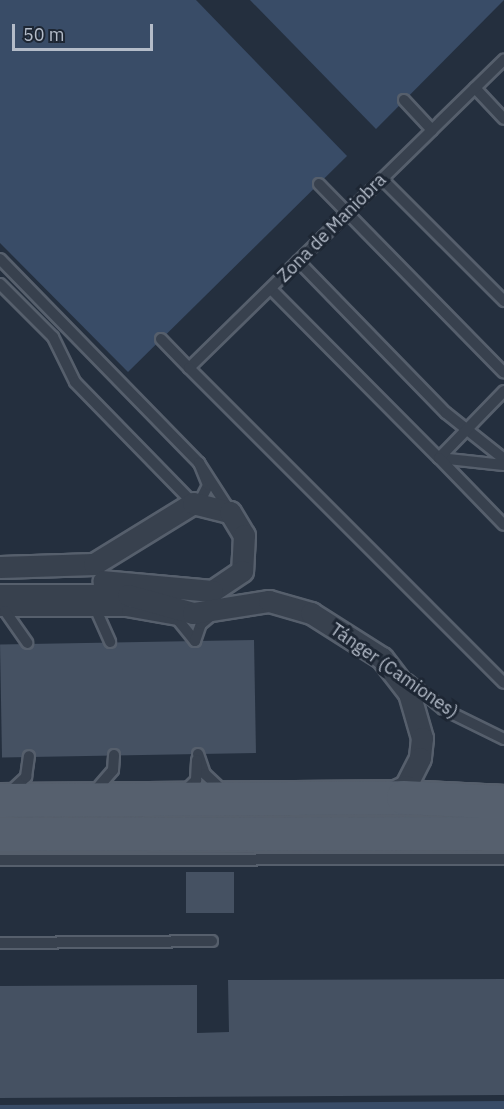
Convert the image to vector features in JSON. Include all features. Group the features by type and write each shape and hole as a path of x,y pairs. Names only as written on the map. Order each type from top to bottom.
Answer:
{"main road":[{"path":"0,798 392,797 504,802"},
{"path":"0,834 504,833"}],"street":[{"path":"0,567 94,564 196,503 230,512 244,535 246,560 234,581 212,591 137,581 0,581"},
{"name":"Tánger (Camiones)","path":"2,606 128,596 193,613 254,600 296,606 396,670"},
{"path":"392,797 406,786 420,758 418,722 396,670"}],"lane":[{"name":"Zona de Maniobra","path":"189,368 504,60"},
{"path":"475,88 504,119"},
{"path":"404,100 432,130"},
{"path":"382,179 504,302"},
{"path":"319,184 504,373"},
{"path":"0,259 199,463 230,512"},
{"path":"298,261 467,429 504,459"},
{"path":"0,284 53,337 75,382 196,503 208,485 199,463"},
{"path":"271,289 504,525"},
{"path":"161,339 504,683"},
{"path":"439,458 502,397"},
{"path":"439,458 504,465"},
{"path":"2,606 96,610 157,616 185,624 195,641 201,624 224,608"},
{"path":"2,606 27,643"},
{"path":"96,610 110,642"},
{"path":"157,616 193,613"},
{"name":"Tánger (Camiones)","path":"396,670 443,709 504,739"},
{"path":"174,798 196,780 198,754 205,774 234,798"},
{"path":"84,799 102,787 113,770 114,755"},
{"path":"0,798 26,777 29,756"},
{"path":"392,797 434,787 473,786"},
{"path":"0,860 504,859"},
{"path":"0,943 212,941"}],"water":[{"path":"0,0 196,0 347,156 128,372 0,243"},
{"path":"250,0 504,0 376,129"},
{"path":"504,1101 504,1109 0,1109 0,1105"}],"building":[{"path":"254,640 256,753 2,757 0,644"},
{"path":"186,872 234,872 234,913 186,913"},
{"path":"504,979 504,1095 0,1098 0,986 197,985 197,1033 229,1032 228,980"}]}
